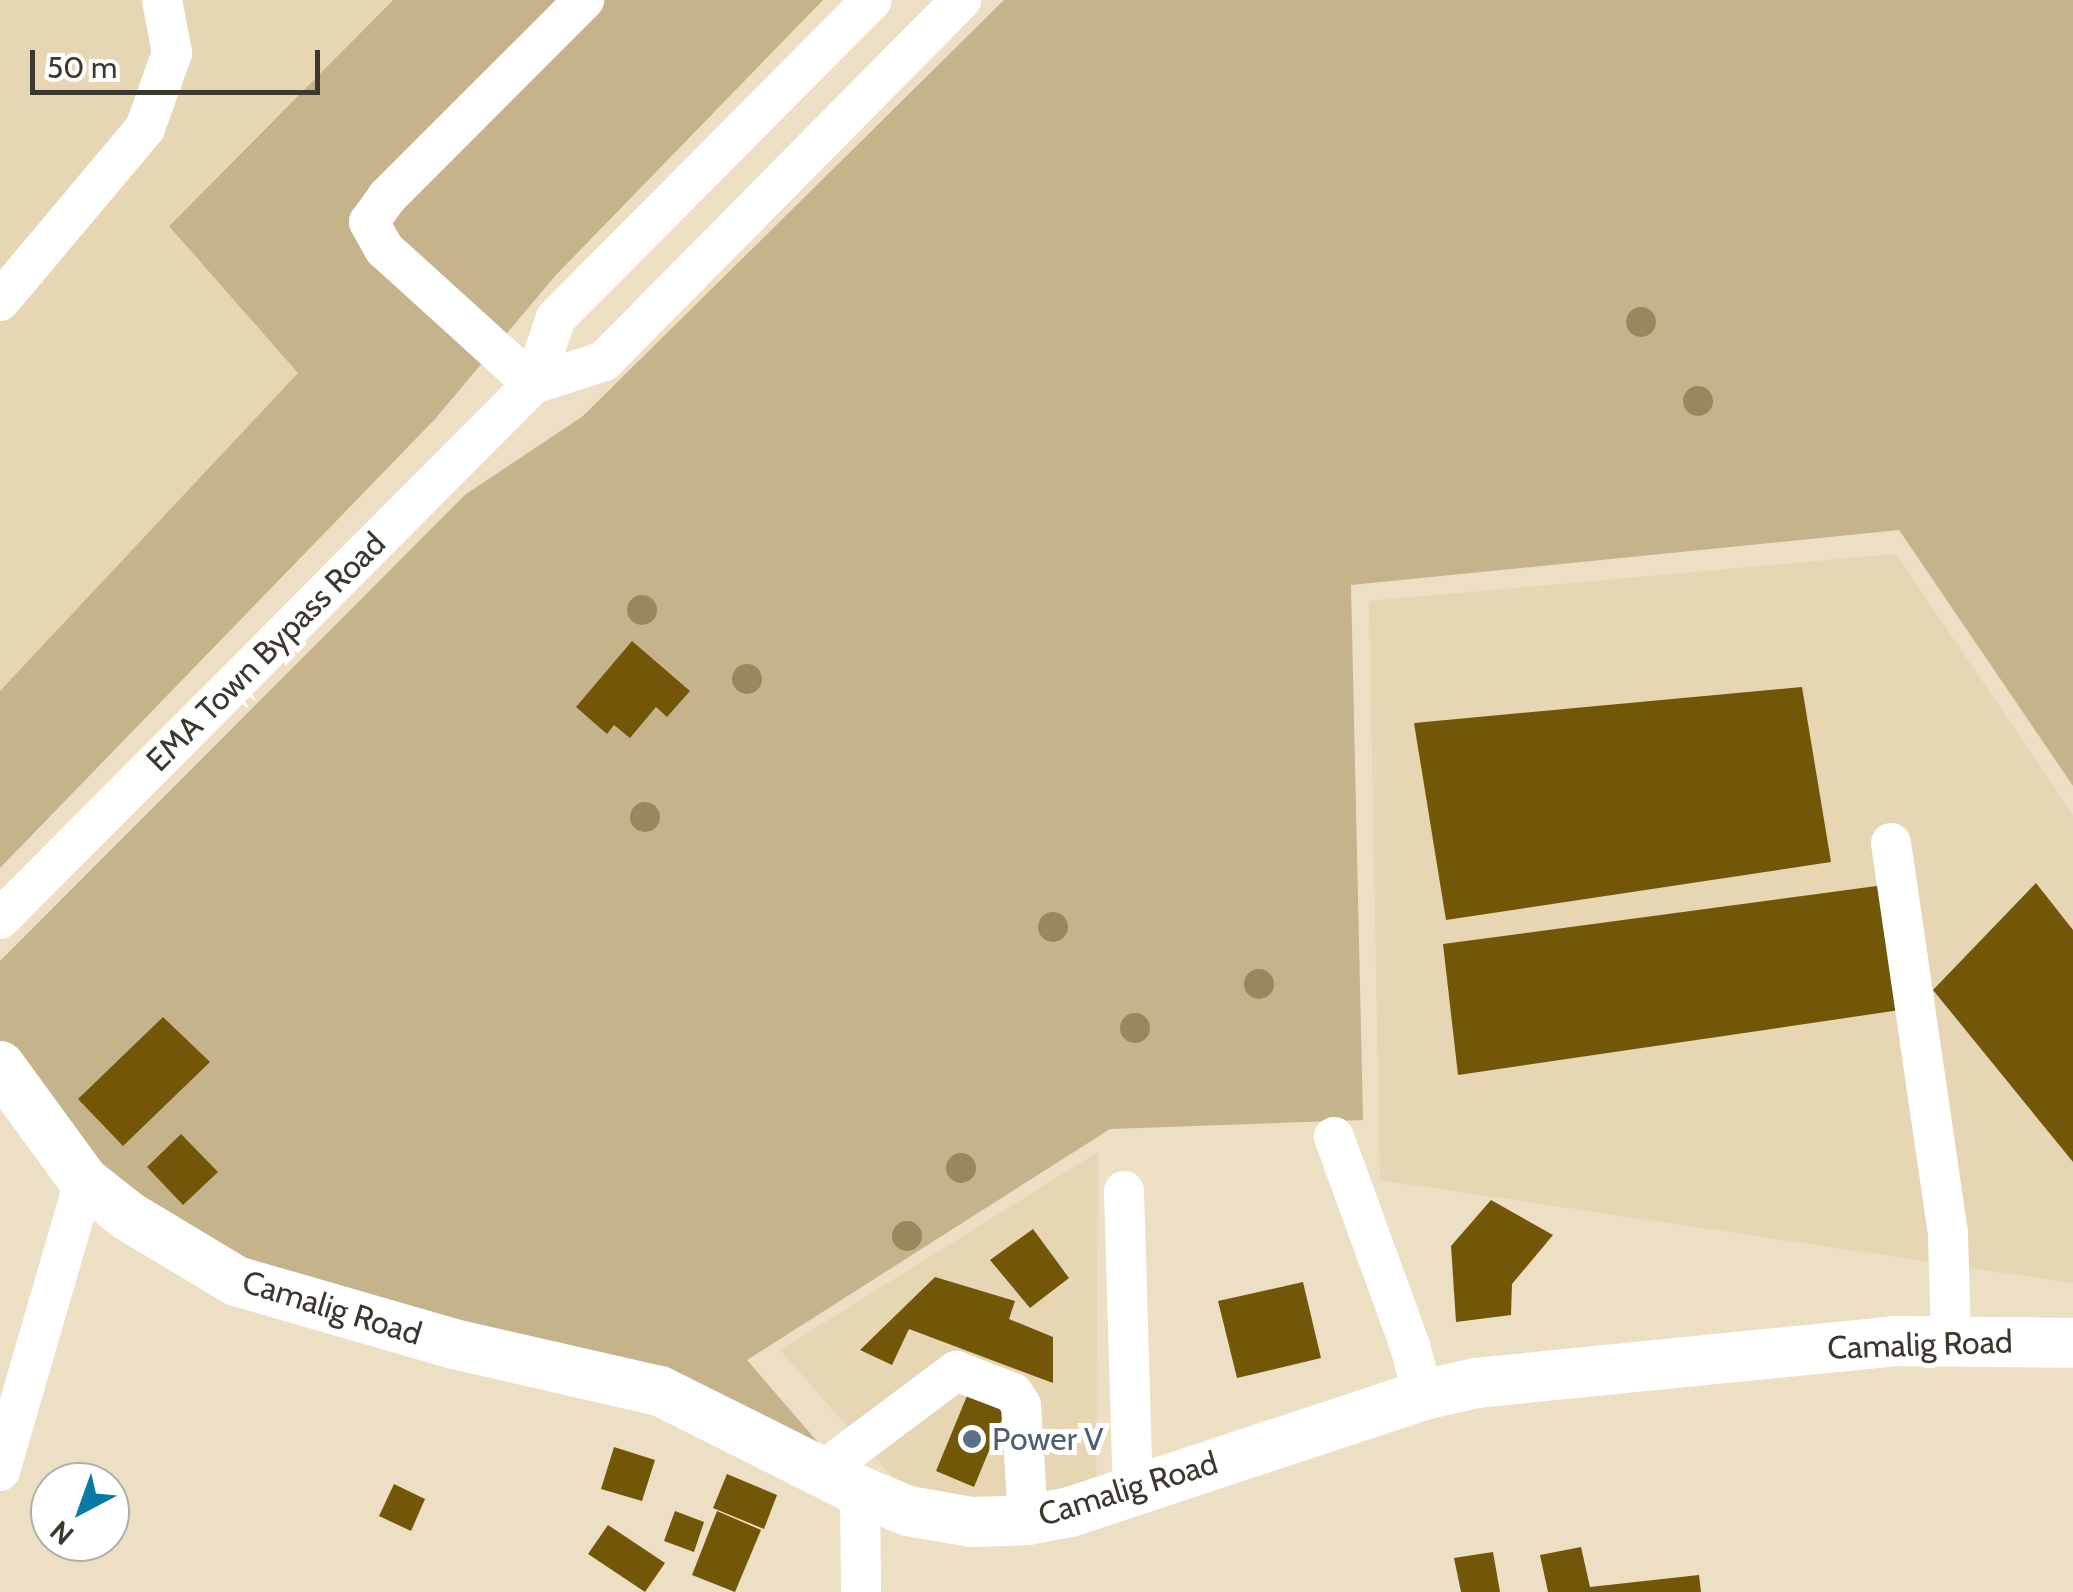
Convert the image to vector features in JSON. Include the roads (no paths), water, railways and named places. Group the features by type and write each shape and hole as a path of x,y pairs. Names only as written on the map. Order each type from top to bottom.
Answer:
{"main road":[{"name":"Camalig Road","path":"0,1066 84,1181 128,1216 236,1281 454,1344 660,1391 840,1481 908,1511 942,1517 1028,1520 1422,1395 1476,1383 1894,1340 2073,1343"}],"street":[{"path":"0,301 145,128 172,53 162,0"},
{"path":"533,384 384,250 369,222 387,197 584,0"},
{"name":"EMA Town Bypass Road","path":"0,919 533,384 556,318 872,0"},
{"name":"EMA Town Bypass Road","path":"533,384 604,361 961,0"},
{"path":"1891,842 1948,1232 1951,1339"},
{"path":"1334,1137 1410,1346 1422,1395"},
{"path":"0,1471 84,1181"},
{"path":"1124,1191 1132,1490"},
{"path":"860,1592 840,1481 956,1371 1013,1393 1021,1404 1028,1520"}],"place":[{"name":"Power V","path":"972,1439"}]}
